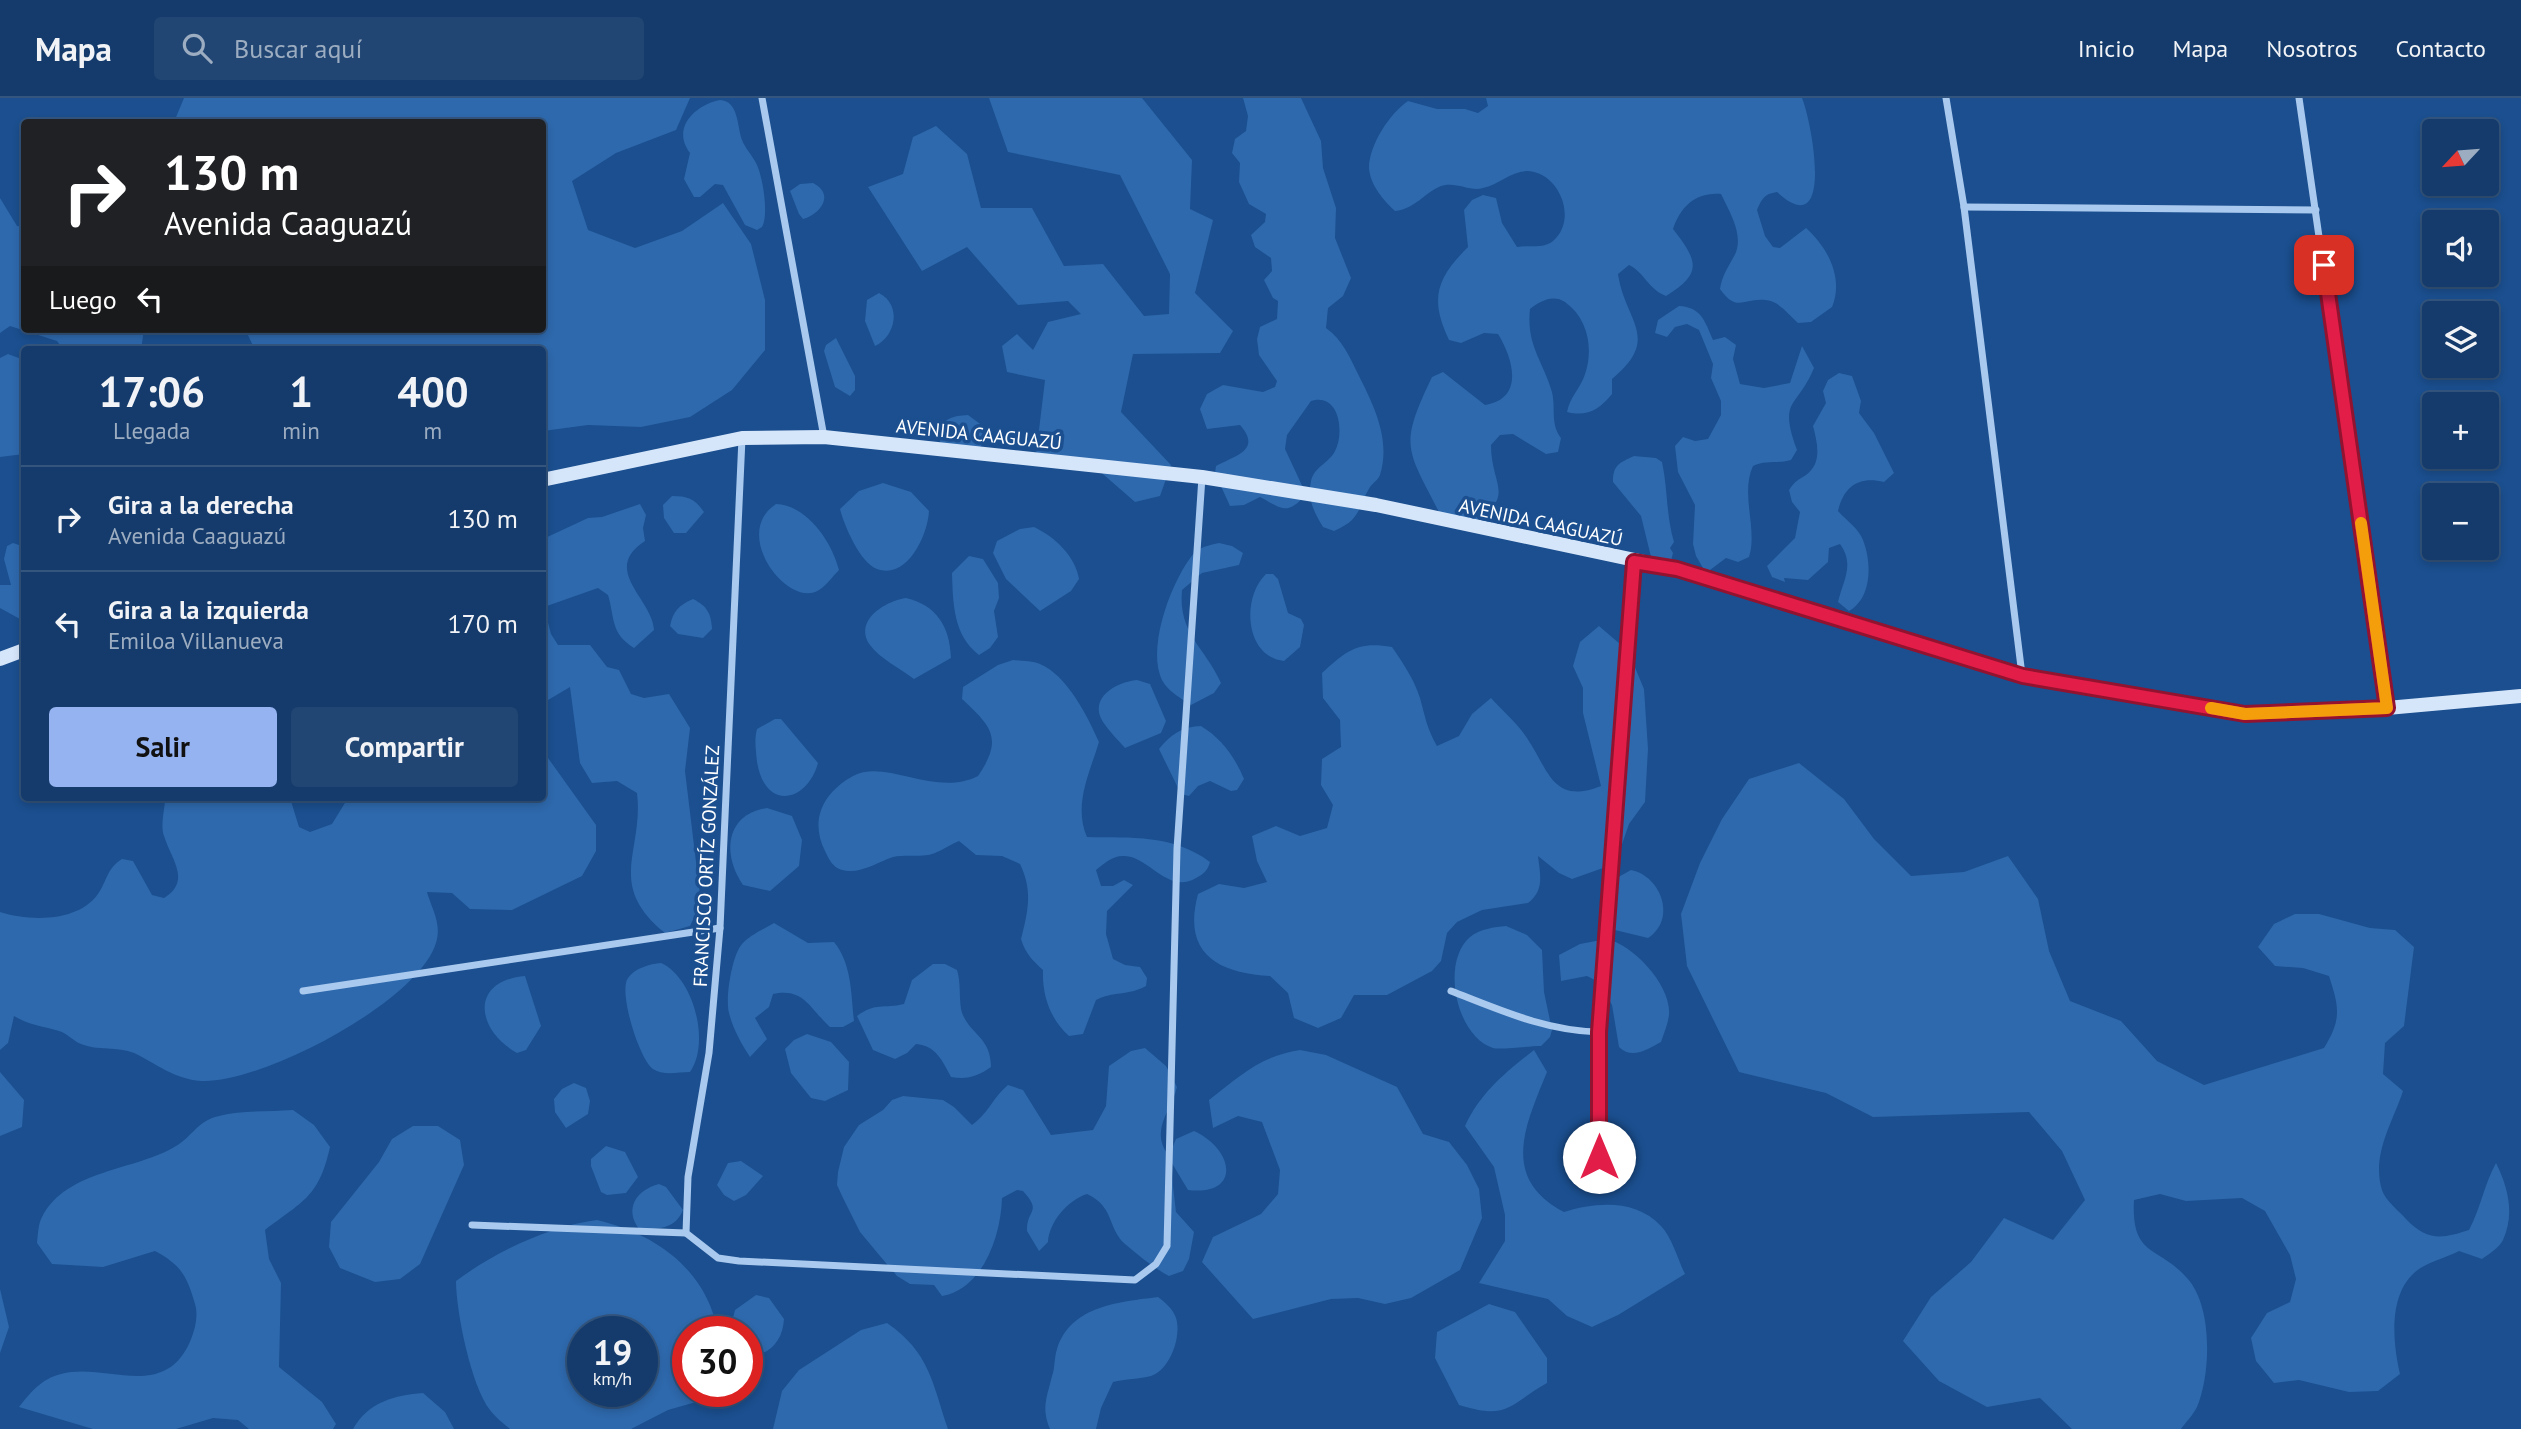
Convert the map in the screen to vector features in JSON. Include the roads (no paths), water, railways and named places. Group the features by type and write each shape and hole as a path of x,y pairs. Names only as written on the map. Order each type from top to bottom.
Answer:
{"street":[{"path":"762,98 824,437"},
{"path":"1945,98 1964,207 2023,676"},
{"path":"2299,98 2387,708"},
{"path":"1964,207 2316,210"},
{"name":"AVENIDA CAAGUAZÚ","path":"546,479 742,438 824,437 1202,477 1376,505 1677,569 2023,676 2245,714 2387,708 2521,696"},
{"name":"FRANCISCO ORTÍZ GONZÁLEZ","path":"686,1233 688,1177 709,1053 720,928 742,438"},
{"path":"472,1225 686,1233 718,1258 738,1261 1135,1280 1156,1264 1167,1245 1177,849 1202,477"},
{"path":"1599,1157 1599,1032 1634,562"},
{"path":"0,659 21,651"},
{"path":"303,991 720,928"},
{"path":"1451,991 1539,1024 1568,1032 1599,1032"}]}
